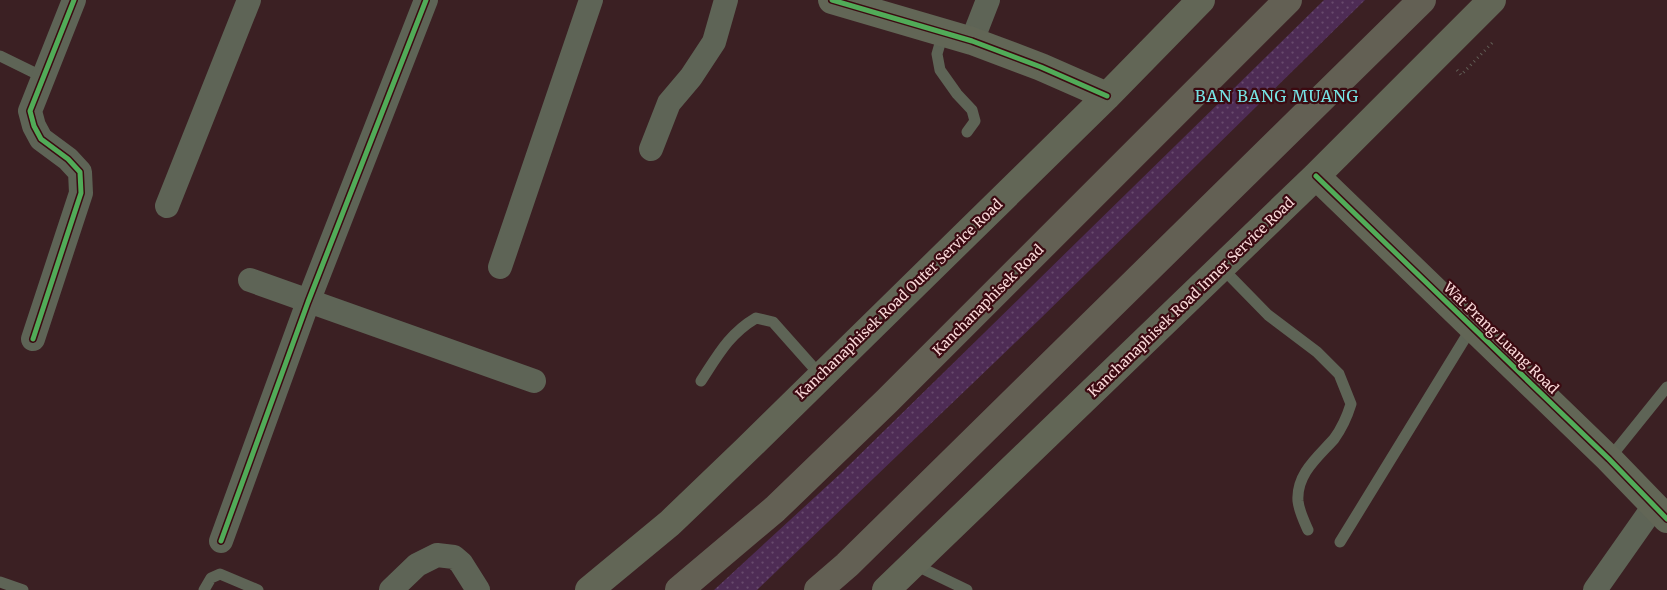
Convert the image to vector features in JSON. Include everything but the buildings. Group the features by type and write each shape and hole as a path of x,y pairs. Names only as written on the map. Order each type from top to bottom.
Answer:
{"highway":[{"name":"Kanchanaphisek Road","path":"679,590 775,509 887,401 1288,0"},
{"path":"818,590 847,565 1422,0"}],"main road":[{"path":"832,0 879,7 943,33 972,41 1041,67 1106,96"},
{"name":"Kanchanaphisek Road Outer Service Road","path":"589,590 670,523 1202,0"},
{"name":"Kanchanaphisek Road Inner Service Road","path":"888,590 1222,268 1492,0"},
{"name":"Wat Prang Luang Road","path":"1316,176 1609,459 1661,512"}],"street":[{"path":"33,339 81,193 80,172 68,159 42,139 34,126 30,111 74,0"},
{"path":"167,206 249,0"},
{"path":"221,541 308,302 426,0"},
{"path":"500,267 591,0"},
{"path":"651,149 669,103 691,77 714,42 726,0"},
{"path":"972,41 988,0"},
{"path":"250,280 534,381"},
{"path":"1595,590 1661,512"},
{"path":"391,590 417,565 437,555 454,557 461,563 478,590"}],"lane":[{"path":"943,33 937,54 940,70 957,94 972,110 975,121 967,132"},
{"path":"0,56 43,78"},
{"path":"1222,268 1268,315 1317,352 1339,374 1351,404 1342,428 1315,458 1299,488 1300,511 1308,530"},
{"path":"702,381 724,346 741,327 756,318 773,322 821,376"},
{"path":"1340,542 1472,326"},
{"path":"1609,459 1667,387"},
{"path":"913,564 967,590"},
{"path":"204,590 211,578 220,574 258,590"},
{"path":"0,582 23,590"}],"path":[{"path":"1461,64 1456,69 1461,74 1494,41"}],"shaded area":[{"path":"1324,0 1365,0 1040,319 757,590 714,590 840,474"}],"cycle path":[{"path":"33,339 81,193 80,172 68,159 41,139 34,126 30,111 74,0"},
{"path":"221,541 308,302 426,0"},
{"path":"832,0 972,41 1041,67 1107,96"},
{"path":"1316,176 1609,459 1667,519"}],"district":[{"name":"BAN BANG MUANG","path":"1277,96"}]}
